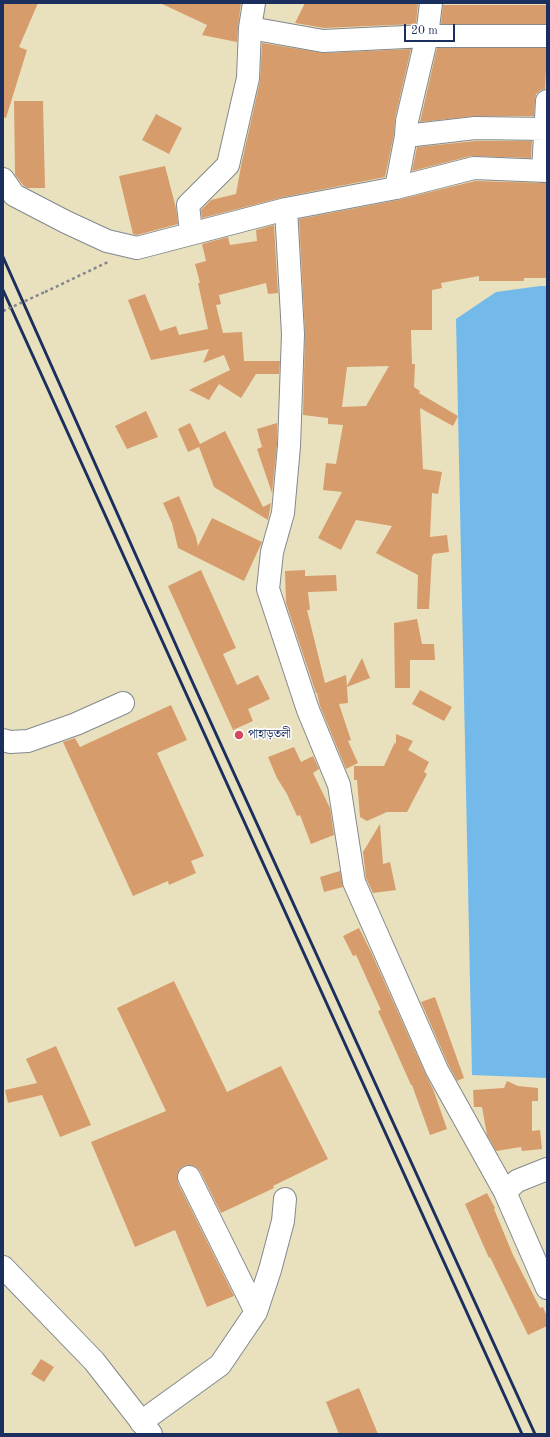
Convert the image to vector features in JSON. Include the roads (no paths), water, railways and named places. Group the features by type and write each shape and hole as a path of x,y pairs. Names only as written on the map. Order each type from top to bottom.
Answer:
{"street":[{"path":"193,232 190,223 188,205 228,165 248,78 250,28 254,3"},
{"path":"396,188 406,136 407,121 427,36 431,3"},
{"path":"250,28 323,41 427,36 547,36"},
{"path":"3,179 14,195 66,222 107,241 137,248 193,232 286,210 396,188 474,168 545,171 547,101"},
{"path":"406,136 475,128 546,129"},
{"path":"286,210 292,334 289,446 283,513 272,552 268,575 268,590 308,710 339,785 354,882 437,1070 505,1192 547,1288"},
{"path":"3,740 10,742 28,741 76,724 123,703"},
{"path":"505,1192 517,1181 547,1169"},
{"path":"189,1177 256,1312"},
{"path":"3,1267 94,1361 146,1428 220,1365 256,1312 270,1270 283,1220 285,1199"}],"water":[{"path":"547,286 547,1078 472,1075 456,319 496,292"}],"railway":[{"path":"3,257 191,679 535,1434"},
{"path":"3,290 522,1434"}],"place":[{"name":"পাহাড়তলী","path":"239,735"}]}
